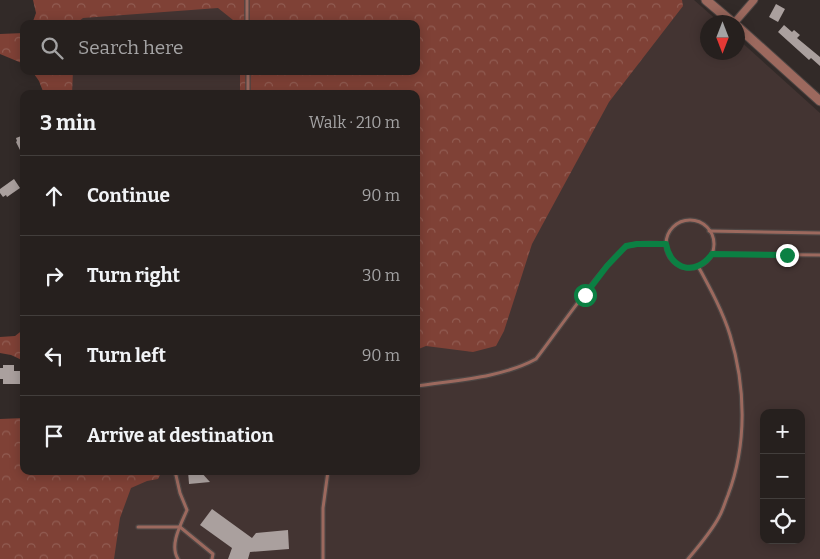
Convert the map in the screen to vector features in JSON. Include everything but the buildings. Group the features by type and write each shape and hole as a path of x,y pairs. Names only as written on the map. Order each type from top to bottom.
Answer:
{"street":[{"path":"706,0 725,15"},
{"path":"740,15 754,0"},
{"path":"745,33 820,101"}],"lane":[{"path":"247,0 247,20"},
{"path":"248,75 248,90"},
{"path":"690,220 700,222 709,231 714,245 712,254 698,266 689,268 680,266 668,253 666,244 668,234 681,222 690,220"},
{"path":"709,231 820,233"},
{"path":"420,385 491,374 522,366 536,359 607,266 626,246 666,244"},
{"path":"712,254 820,255"},
{"path":"688,559 704,541 720,515 735,477 742,440 742,397 736,354 729,333 698,266"},
{"path":"176,475 180,493 187,510 175,539 175,554 178,559"},
{"path":"322,559 323,508 327,475"},
{"path":"138,527 180,527 213,554 212,559"}],"shaded area":[{"path":"45,0 694,0 711,15 700,15 700,60 745,60 745,45 820,113 820,559 42,559 42,475 420,475 420,90 44,90 44,75 420,75 420,20 45,20"}],"green space":[{"path":"33,0 247,0 248,5 249,0 682,0 683,6 609,102 532,244 504,331 496,346 473,352 426,346 420,348 420,90 240,90 240,75 420,75 420,20 233,20 218,8 83,18 80,20 33,20 36,13"},
{"path":"20,33 20,62 0,54 0,34"},
{"path":"35,75 73,75 72,90 42,90"},
{"path":"20,332 20,359 0,353 0,337 15,336"},
{"path":"20,418 20,475 160,475 158,479 147,481 131,488 120,518 114,559 0,559 0,419"}],"route":[{"path":"585,295 607,266 626,246 666,244 668,253 673,260 680,266 689,268 698,266 712,254 787,255"}]}
